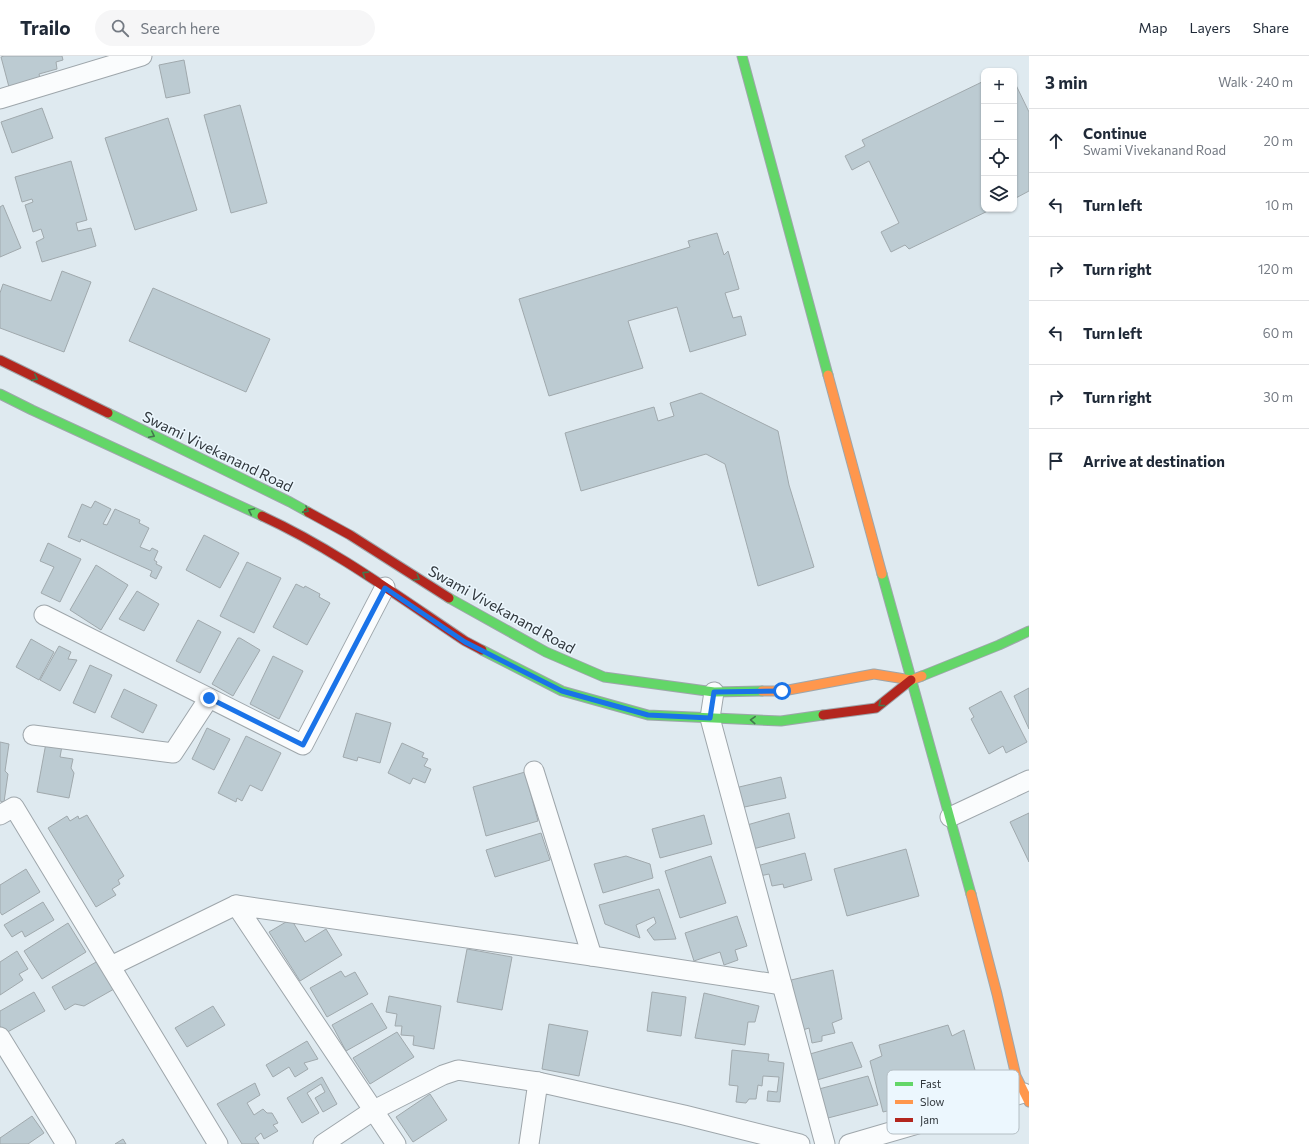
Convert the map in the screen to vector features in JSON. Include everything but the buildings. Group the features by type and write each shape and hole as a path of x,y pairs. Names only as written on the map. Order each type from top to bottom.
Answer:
{"main road":[{"path":"742,56 958,844 997,994 1015,1070"},
{"name":"Swami Vivekanand Road","path":"0,360 290,502 350,535 462,606 546,652 604,677 714,692 782,691 874,674 912,680"},
{"path":"0,394 282,525 348,563 465,642 562,691 648,715 781,721 876,708 912,680 999,646 1029,631"},
{"path":"1019,1082 1027,1097"}],"street":[{"path":"0,99 142,56"},
{"path":"44,615 303,745 385,588"},
{"path":"714,692 710,718 824,1144"},
{"path":"33,736 173,753 209,698"},
{"path":"534,771 592,956"},
{"path":"950,817 1029,780"},
{"path":"0,815 14,807 218,1144"},
{"path":"110,966 236,905 782,985"},
{"path":"236,905 396,1144"},
{"path":"0,1037 66,1144"},
{"path":"323,1144 374,1110 443,1075 458,1070 538,1082 684,1115 800,1144"},
{"path":"528,1144 538,1082"},
{"path":"849,1144 887,1134"}],"traffic: fast":[{"path":"742,56 828,375"},
{"path":"0,394 262,516"},
{"path":"108,413 308,512"},
{"path":"882,574 971,894"},
{"path":"449,598 546,652 604,677 714,692 762,691"},
{"path":"922,676 999,645 1029,631"},
{"path":"482,650 562,691 648,715 781,721 823,715"}],"traffic: slow":[{"path":"828,375 882,574"},
{"path":"762,691 783,691 874,674 911,680 922,676"},
{"path":"971,894 1015,1070"},
{"path":"1019,1082 1029,1102"}],"traffic: jam":[{"path":"0,360 108,413"},
{"path":"308,512 350,535 449,598"},
{"path":"262,516 289,529 340,558 465,641 482,650"},
{"path":"823,715 876,708 911,680"}],"route":[{"path":"209,698 303,745 385,588 465,642 562,691 648,715 710,718 714,692 782,691"}]}
